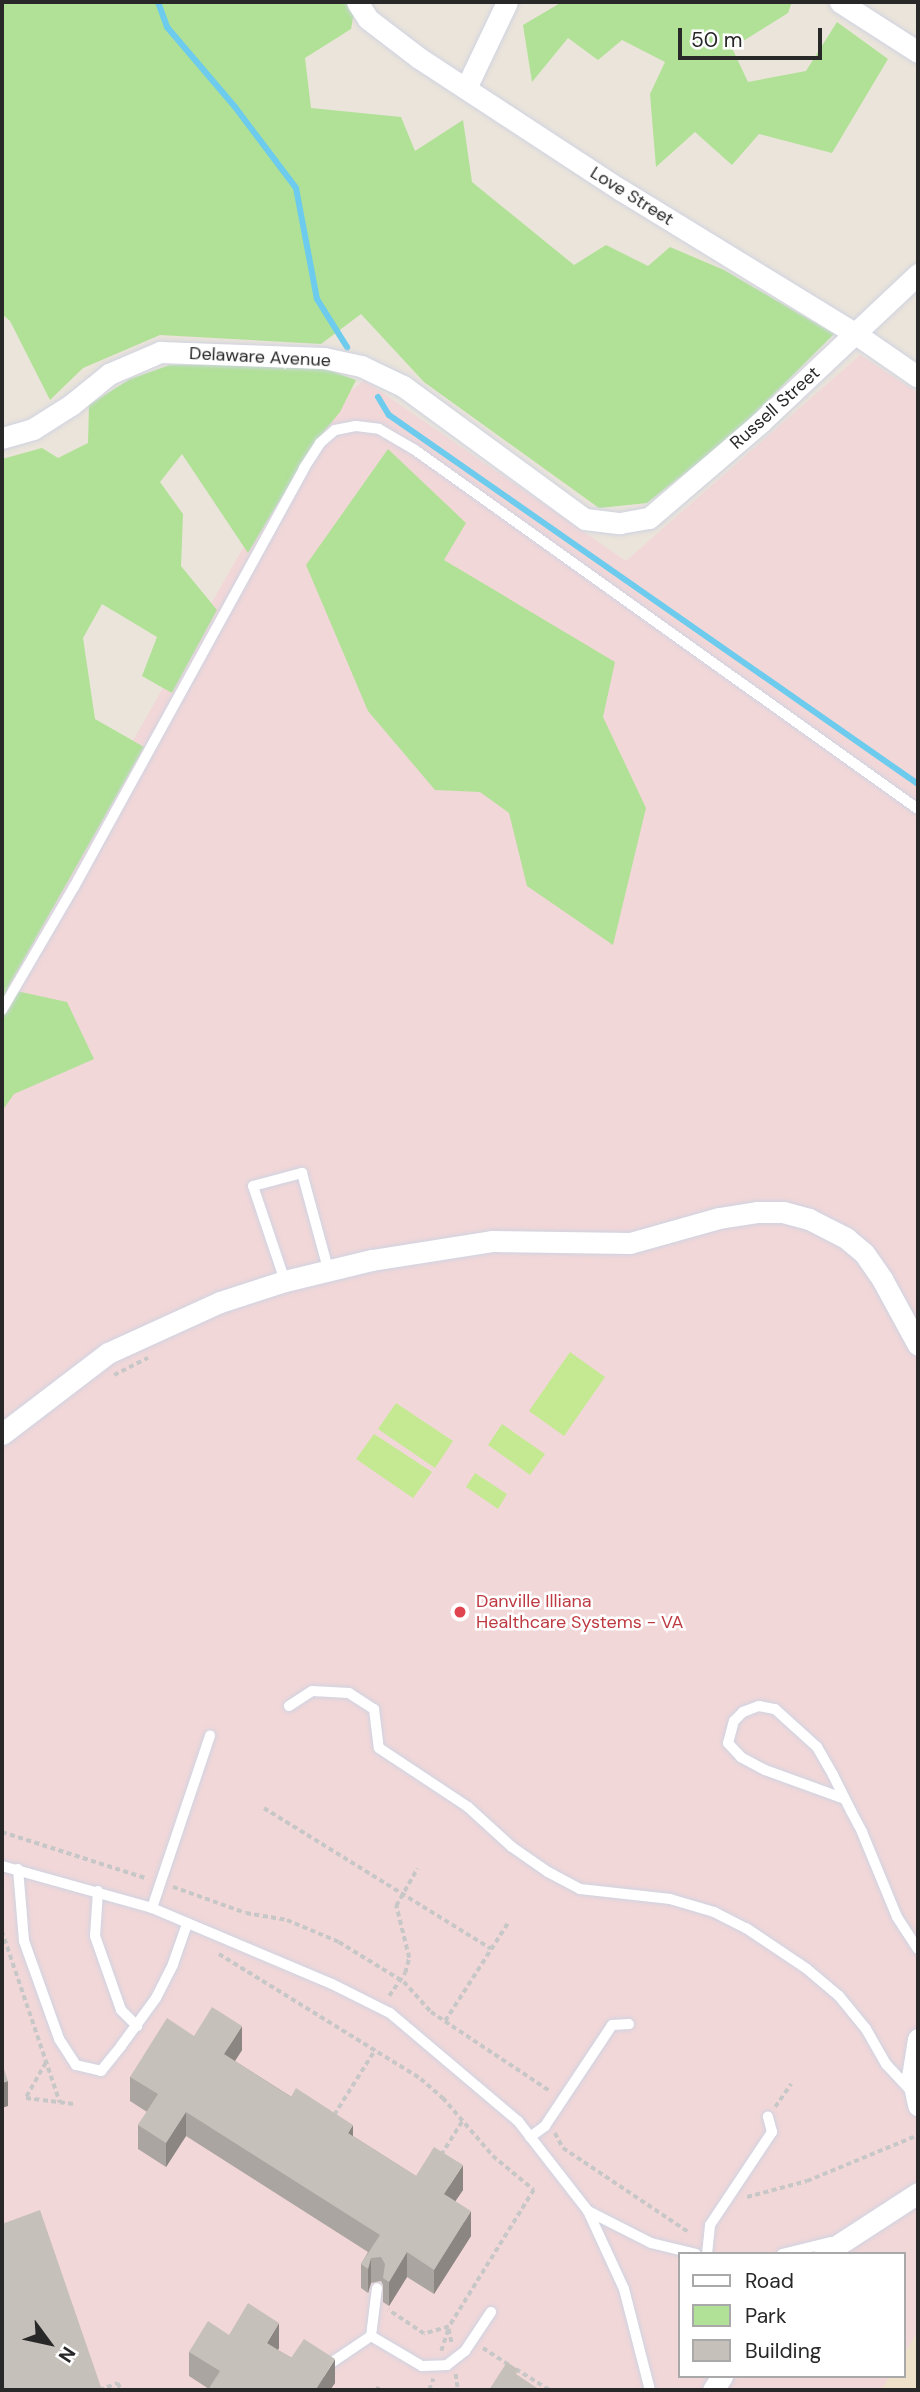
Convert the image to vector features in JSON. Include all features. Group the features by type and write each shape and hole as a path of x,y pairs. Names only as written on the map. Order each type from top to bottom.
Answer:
{"street":[{"name":"Love Street","path":"357,2 368,19 466,88 621,190 856,334 918,377"},
{"path":"466,88 507,2"},
{"path":"840,2 918,52"},
{"name":"Russell Street","path":"620,523 649,518 761,422 918,274"},
{"name":"Delaware Avenue","path":"2,438 33,429 71,405 109,374 160,352 324,358 361,366 403,386 585,519 620,523"},
{"path":"2,1434 108,1353 220,1302 285,1281 328,1269 492,1241 630,1243 719,1218 757,1212 783,1212 827,1226 863,1253 906,1319 918,1345"},
{"path":"917,2101 912,2076 918,2039"},
{"path":"827,2252 918,2193"}],"lane":[{"path":"2,1010 74,887 304,468 320,443 335,430 356,426 379,429 415,450 918,809"},
{"path":"285,1281 253,1186 302,1173 328,1269"},
{"path":"289,1706 312,1691 349,1693 374,1709 379,1748 468,1807 521,1853 580,1889 670,1899 714,1912 746,1927 807,1969 839,1996 866,2029 886,2064 917,2101"},
{"path":"845,1799 765,1770 741,1757 728,1743 734,1721 743,1712 759,1706 775,1709 817,1747 845,1799 897,1917 918,1950"},
{"path":"152,1908 210,1736"},
{"path":"2,1866 152,1908 332,1984 390,2013 518,2121 588,2211 624,2289 650,2390"},
{"path":"18,1869 24,1941 59,2039 76,2065 101,2071 137,2026 173,1964 187,1924"},
{"path":"98,1891 95,1936 121,2010 137,2026"},
{"path":"530,2137 549,2120 612,2025 629,2024"},
{"path":"707,2252 710,2225 772,2132 768,2117"},
{"path":"588,2211 651,2242 688,2252"},
{"path":"790,2252 844,2239"},
{"path":"328,2365 371,2336 377,2288"},
{"path":"371,2336 422,2366 447,2365 466,2351 491,2312"}],"path":[{"path":"111,1377 155,1354"},
{"path":"264,1808 491,1949"},
{"path":"2,1832 150,1879"},
{"path":"389,1996 400,1980 409,1958 396,1915 401,1893 417,1869"},
{"path":"171,1886 246,1913 287,1920 339,1942 400,1980 431,2012 551,2090 546,2097"},
{"path":"445,2021 508,1923"},
{"path":"2,1931 60,2102"},
{"path":"211,1949 421,2079 493,2156 534,2190 449,2327 424,2333 375,2301"},
{"path":"334,2115 375,2050"},
{"path":"46,2063 26,2098 74,2104"},
{"path":"768,2117 791,2084"},
{"path":"436,2164 463,2121"},
{"path":"555,2132 563,2148 690,2233"},
{"path":"742,2205 748,2195 771,2193 807,2181 918,2135"},
{"path":"449,2327 549,2390"},
{"path":"99,2390 118,2383 121,2390"}],"shaded area":[{"name":"Danville Illiana Healthcare Systems - VA","path":"860,355 918,393 918,2331 906,2351 906,2252 678,2252 678,2378 889,2378 881,2390 2,2390 2,970 316,420 364,380 626,561"},
{"path":"918,2331 918,2390 881,2390 889,2378 906,2378 906,2351"}],"green space":[{"path":"2,2 356,2 351,29 305,58 311,108 401,117 415,151 463,120 472,182 574,265 606,245 648,266 670,247 724,270 834,334 732,436 647,503 599,508 424,382 361,314 321,344 160,335 83,368 50,400 10,321 2,314"},
{"path":"562,2 792,2 788,13 732,48 748,82 806,71 837,22 888,59 832,153 759,134 732,165 695,132 656,167 650,94 665,62 622,40 598,60 568,38 532,82 523,25"},
{"path":"312,364 356,380 340,412 313,445 248,553 182,454 160,482 183,514 181,566 217,610 172,693 142,676 157,637 102,604 83,638 95,719 144,747 7,989 67,1002 94,1059 14,1094 2,1111 2,459 42,448 58,458 88,443 89,405 130,379 170,365"},
{"path":"388,449 466,523 444,560 615,662 603,717 646,808 613,945 527,886 509,813 480,792 435,790 368,711 306,565"},
{"path":"570,1352 605,1377 564,1436 529,1411"},
{"path":"396,1403 453,1441 435,1468 378,1429"},
{"path":"502,1424 545,1454 530,1475 488,1445"},
{"path":"374,1434 432,1472 413,1498 356,1459"},
{"path":"475,1473 507,1494 498,1509 466,1487"}],"building":[{"path":"212,2007 242,2026 224,2054 291,2097 296,2088 353,2125 348,2133 416,2176 434,2147 463,2165 444,2194 471,2211 434,2270 407,2252 389,2282 383,2278 385,2264 381,2257 371,2258 368,2269 361,2264 380,2235 186,2112 166,2143 138,2125 158,2094 130,2077 167,2018 194,2036"},
{"path":"2,2063 8,2081 2,2083"},
{"path":"40,2210 102,2390 2,2390 2,2224"},
{"path":"248,2303 279,2323 267,2343 291,2358 304,2339 335,2359 316,2389 319,2390 208,2390 220,2371 189,2352 208,2321 229,2335"},
{"path":"507,2362 519,2370 516,2374 540,2390 489,2390"}],"waterway":[{"path":"158,2 167,27 235,107 296,188 317,299 347,347"},
{"path":"378,397 389,415 918,784"}],"place":[{"name":"Danville Illiana Healthcare Systems - VA","path":"460,1612"}]}
